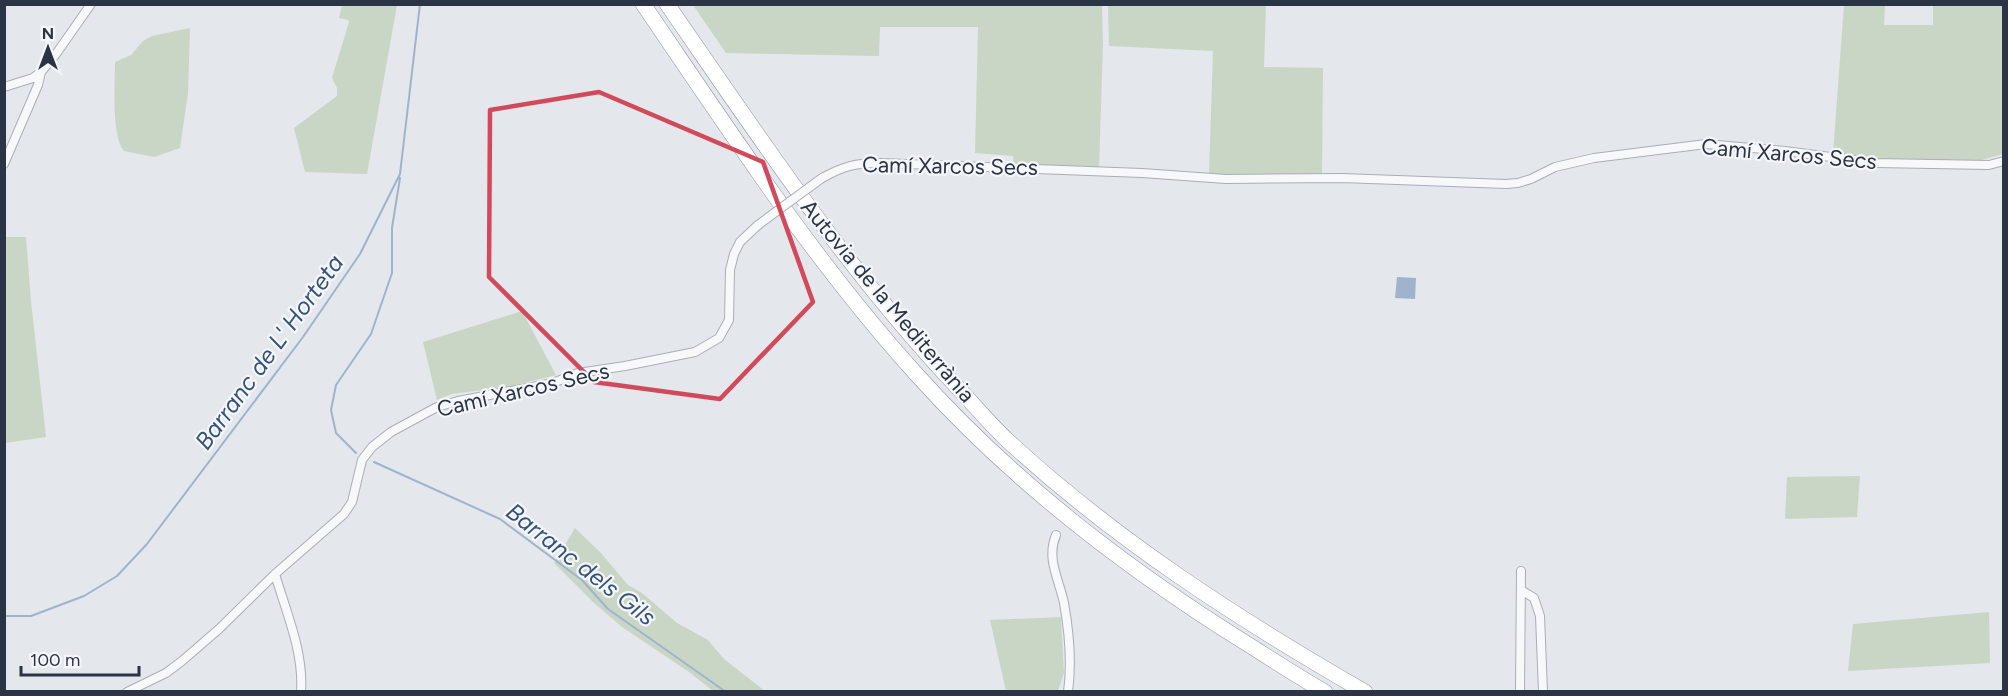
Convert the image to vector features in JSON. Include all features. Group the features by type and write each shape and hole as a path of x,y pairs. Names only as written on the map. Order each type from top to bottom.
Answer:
{"highway":[{"name":"Autovia de la Mediterrània","path":"643,4 777,200 842,286 917,376 995,456 1077,526 1185,605 1325,692"},
{"name":"Autovia de la Mediterrània","path":"667,4 793,187 854,268 929,358 1006,439 1088,510 1195,587 1365,692"}],"street":[{"path":"4,87 33,78 41,72 91,4"},
{"path":"5,163 38,85 41,72"},
{"name":"Camí Xarcos Secs","path":"127,692 166,673 182,662 275,574 344,514 352,502 362,460 372,447 391,432 437,407 458,401 524,390 553,383 578,373 687,354 719,338 729,320 730,270 740,242 758,225 822,178 853,164 881,163 1131,172 1226,179 1342,178 1506,184 1525,181 1555,167 1594,158 1706,144 1785,151 1876,163 1989,165 2004,160"},
{"path":"1056,535 1051,553 1068,632 1068,692"},
{"path":"1520,692 1521,572"},
{"path":"275,574 298,650 301,692"},
{"path":"1521,590 1534,598 1540,616 1543,692"}],"highlighted area":[{"path":"599,92 763,162 813,302 720,399 594,382 489,277 490,110"}],"green space":[{"path":"342,5 397,5 367,174 305,172 294,128 337,96 337,88 332,78 349,22 339,18"},
{"path":"693,5 1102,5 1099,168 1014,163 1013,156 975,153 978,27 880,27 879,56 726,53"},
{"path":"1108,5 1266,5 1264,67 1323,68 1322,175 1209,174 1213,51 1109,46"},
{"path":"1844,5 1885,5 1884,25 1933,25 1933,5 2003,5 2003,154 1978,161 1876,159 1833,154"},
{"path":"190,28 188,93 180,148 154,157 124,151 115,121 115,62 131,55 143,41 152,36"},
{"path":"5,237 26,237 46,437 5,443"},
{"path":"522,311 556,375 508,387 451,394 437,400 423,342"},
{"path":"1860,476 1857,517 1785,519 1787,477"},
{"path":"575,528 601,553 628,585 642,593 677,623 708,640 724,659 765,691 713,691 622,627 554,563"},
{"path":"1989,612 1990,663 1848,671 1853,624"},
{"path":"1061,617 1064,673 1058,691 1006,691 990,620"}],"water":[{"path":"1397,277 1416,278 1415,299 1395,298"}],"waterway":[{"name":"Barranc de L' Horteta","path":"4,616 31,616 84,596 117,576 147,544 303,337 360,254 400,174 420,4"},
{"name":"Barranc dels Gils","path":"356,453 336,433 331,410 336,385 371,334 392,273 392,228 400,178"},
{"name":"Barranc dels Gils","path":"374,462 500,519 582,580 608,609 726,692"}]}
